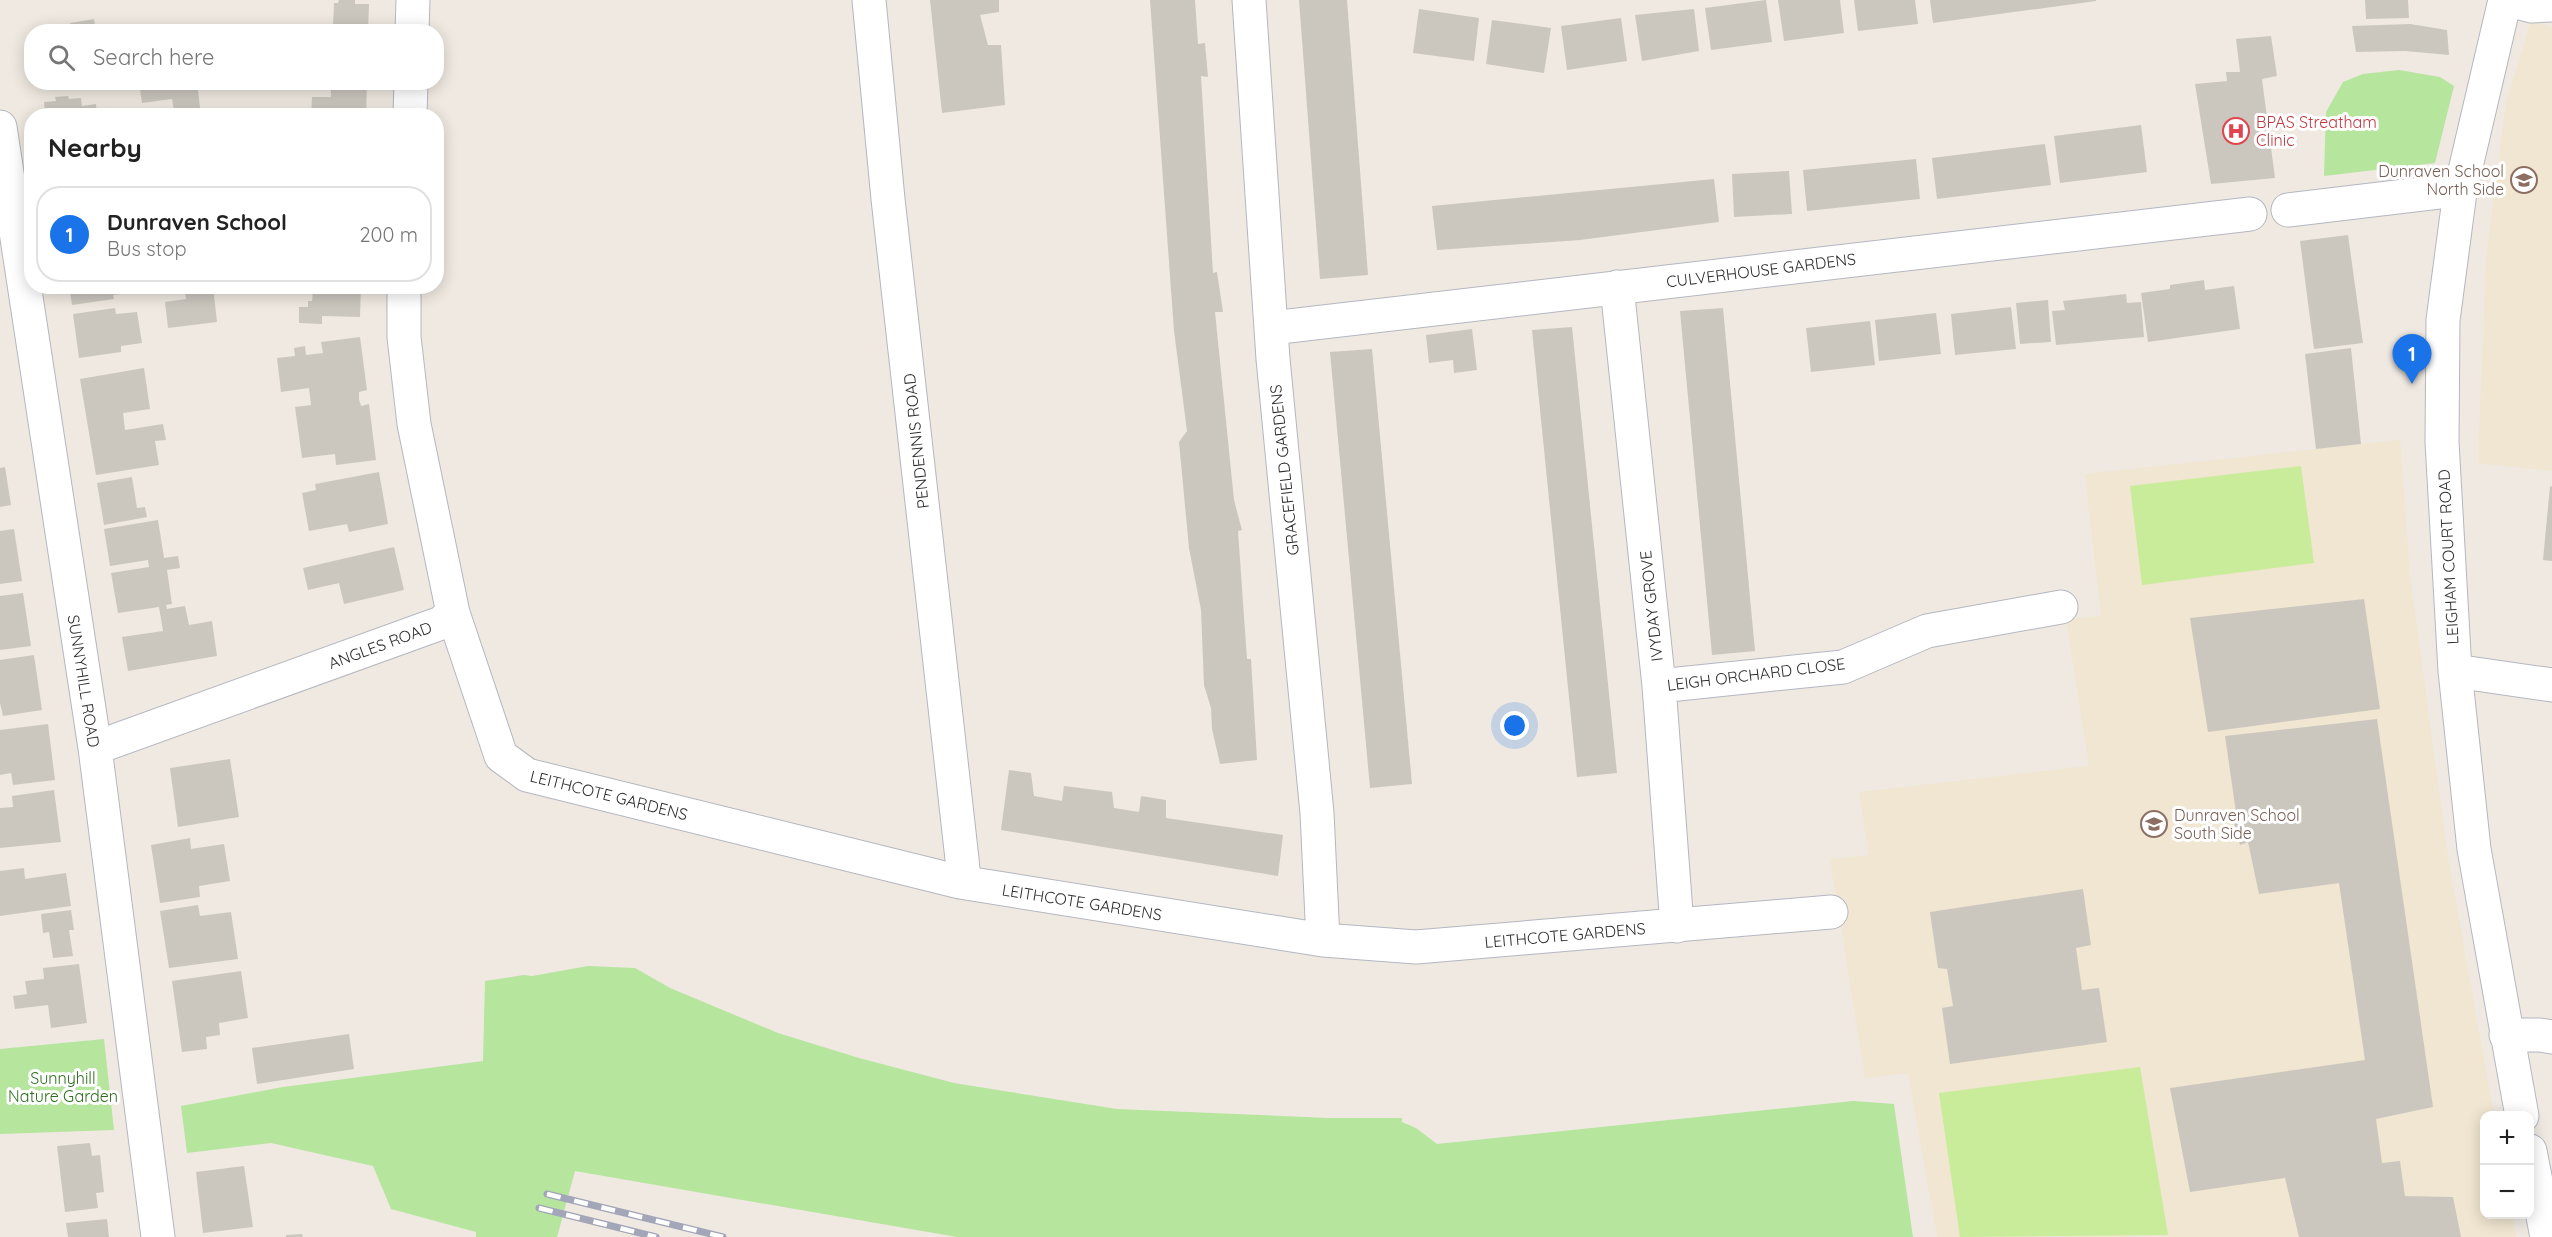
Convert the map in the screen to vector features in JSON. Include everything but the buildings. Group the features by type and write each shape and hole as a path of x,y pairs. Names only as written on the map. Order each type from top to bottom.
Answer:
{"street":[{"path":"412,24 413,0"},
{"name":"PENDENNIS ROAD","path":"869,0 888,199 962,859 963,870 960,882"},
{"name":"GRACEFIELD GARDENS","path":"1249,0 1272,328 1317,813 1323,940"},
{"name":"LEIGHAM COURT ROAD","path":"2505,0 2460,192 2443,331 2442,441 2455,671 2474,849 2521,1111"},
{"path":"2509,0 2532,6 2551,4"},
{"path":"410,108 411,90"},
{"name":"SUNNYHILL ROAD","path":"0,127 24,284"},
{"path":"2288,210 2439,192 2460,192"},
{"name":"CULVERHOUSE GARDENS","path":"1272,328 2250,214"},
{"name":"IVYDAY GROVE","path":"1617,287 1659,686 1677,926"},
{"name":"SUNNYHILL ROAD","path":"26,294 95,748 158,1237"},
{"path":"404,294 404,337 414,424 453,613"},
{"name":"LEIGH ORCHARD CLOSE","path":"1659,686 1843,667 1927,631 2061,607"},
{"name":"LEITHCOTE GARDENS","path":"453,613 501,756 526,775 960,882 1323,940 1416,947 1831,912"},
{"name":"ANGLES ROAD","path":"95,748 441,623 453,613"},
{"path":"2455,671 2552,686"},
{"path":"2506,1035 2552,1037"},
{"path":"2532,1165 2547,1237"}],"shaded area":[{"name":"Dunraven School North Side","path":"2531,20 2552,28 2552,471 2478,463 2486,258 2506,103"},
{"name":"Dunraven School South Side","path":"2400,440 2410,575 2448,857 2493,1111 2480,1111 2480,1219 2513,1219 2516,1237 1937,1237 1908,1073 1865,1078 1830,859 1869,855 1859,792 2089,766 2066,619 2101,616 2085,474"}],"green space":[{"path":"2399,70 2440,77 2454,86 2435,163 2324,176 2326,112 2343,82 2363,74"},
{"path":"2301,466 2314,563 2142,585 2130,486"},
{"path":"588,966 635,968 670,988 778,1033 859,1058 954,1083 1117,1109 1328,1118 1402,1118 1402,1122 1416,1128 1437,1144 1853,1101 1894,1104 1913,1237 957,1237 575,1171 557,1237 476,1237 476,1232 391,1209 373,1166 271,1143 187,1153 181,1106 283,1087 483,1061 485,981 524,975 532,976"},
{"name":"Sunnyhill Nature Garden","path":"104,1039 114,1130 0,1134 0,1049"},
{"path":"2140,1067 2168,1235 1960,1237 1939,1093"}],"railway":[{"path":"547,1194 723,1237"},
{"path":"539,1208 656,1237"}],"place":[{"name":"BPAS Streatham Clinic","path":"2236,131"},
{"name":"Dunraven School North Side","path":"2524,180"},
{"name":"Dunraven School","path":"2412,384"},
{"name":"Dunraven School South Side","path":"2154,824"}]}
